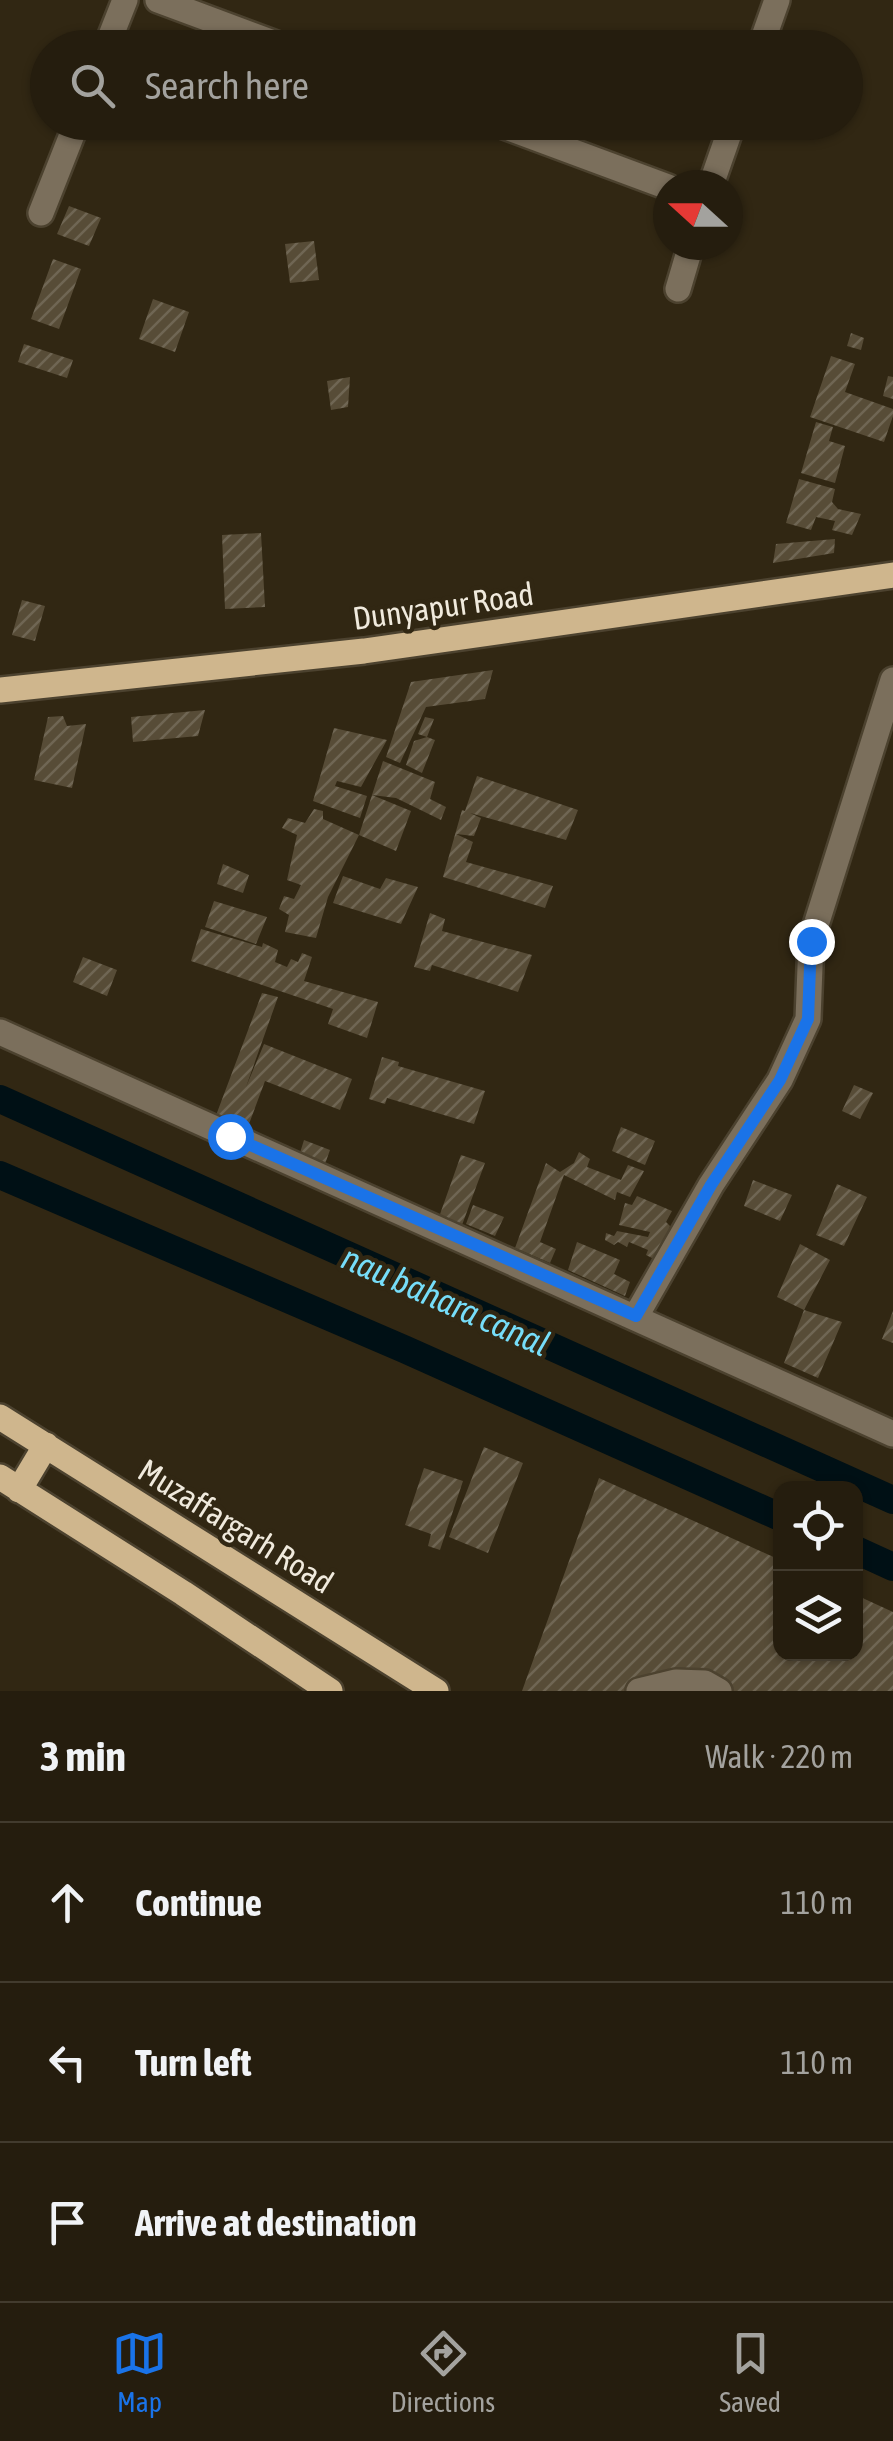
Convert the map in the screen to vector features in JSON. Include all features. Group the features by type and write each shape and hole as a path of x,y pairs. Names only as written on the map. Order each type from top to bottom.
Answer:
{"main road":[{"name":"Dunyapur Road","path":"0,690 364,651 893,575"},
{"name":"Muzaffargarh Road","path":"0,1417 436,1691"},
{"path":"46,1445 10,1483 330,1691"}],"street":[{"path":"113,30 125,0"},
{"path":"158,0 239,30"},
{"path":"766,30 777,0"},
{"path":"40,213 69,140"},
{"path":"541,140 653,181"},
{"path":"716,170 727,140"},
{"path":"678,289 687,260"},
{"path":"636,1316 711,1185 780,1080 808,1019 811,941 885,736 893,680"},
{"path":"0,1032 893,1434"},
{"path":"639,1691 676,1682 705,1683 719,1691"}],"building":[{"path":"69,206 101,218 89,246 57,234"},
{"path":"314,241 319,280 290,283 285,244"},
{"path":"53,259 81,269 59,329 31,319"},
{"path":"153,299 189,312 175,352 139,339"},
{"path":"851,333 864,338 861,350 847,346"},
{"path":"24,344 73,360 67,378 18,362"},
{"path":"831,356 855,364 845,392 893,409 884,442 810,417"},
{"path":"888,376 893,377 893,399 883,396"},
{"path":"350,377 348,407 331,410 327,381"},
{"path":"816,422 833,427 829,441 845,446 835,483 801,473"},
{"path":"799,479 835,489 832,502 838,509 861,514 852,535 832,530 835,521 816,517 811,530 786,523"},
{"path":"261,533 265,607 225,609 222,535"},
{"path":"835,539 834,553 773,563 776,544"},
{"path":"22,600 45,606 35,641 12,635"},
{"path":"493,670 485,699 426,707 400,763 386,757 411,682"},
{"path":"205,710 198,736 133,742 131,717"},
{"path":"63,716 67,726 86,724 72,788 34,780 48,717"},
{"path":"425,717 434,719 427,737 418,734"},
{"path":"334,728 387,740 361,787 337,781 335,786 367,796 360,818 313,801"},
{"path":"427,737 435,740 422,773 406,765 414,741"},
{"path":"383,761 435,782 430,799 446,807 441,820 396,798 372,795"},
{"path":"477,776 578,810 566,840 470,813 481,818 474,836 456,834 473,842 466,862 553,886 545,908 443,877 462,810 465,811"},
{"path":"372,795 411,811 396,851 359,835"},
{"path":"314,809 323,811 323,819 359,835 328,897 316,938 285,932 289,915 279,909 284,896 294,899 301,885 287,880 297,835 282,828 288,818 305,823"},
{"path":"223,864 249,875 243,893 217,884"},
{"path":"343,876 380,889 386,878 418,887 401,924 333,903"},
{"path":"214,901 267,917 256,944 205,927"},
{"path":"430,913 445,919 442,931 532,955 518,992 432,965 430,971 414,967"},
{"path":"201,929 262,947 263,943 278,950 275,962 287,967 291,959 298,962 302,953 312,957 304,981 378,1002 367,1038 328,1024 333,1009 191,961"},
{"path":"83,957 117,970 107,996 73,982"},
{"path":"262,993 278,997 246,1087 264,1044 352,1079 340,1110 265,1081 246,1132 215,1118"},
{"path":"382,1057 399,1062 398,1066 485,1091 474,1124 387,1098 385,1104 369,1099"},
{"path":"854,1085 873,1093 860,1119 842,1111"},
{"path":"621,1127 655,1141 645,1165 612,1151"},
{"path":"304,1140 330,1150 325,1164 299,1156"},
{"path":"579,1152 590,1159 587,1167 621,1180 628,1165 644,1171 630,1197 617,1192 615,1200 564,1175 540,1242 556,1249 550,1263 515,1248 546,1163 560,1172 574,1163"},
{"path":"461,1155 485,1163 462,1225 439,1217"},
{"path":"753,1180 792,1195 780,1221 744,1206"},
{"path":"837,1184 867,1197 844,1246 816,1235"},
{"path":"637,1196 672,1211 666,1222 670,1226 667,1240 656,1260 646,1255 648,1250 629,1242 627,1247 605,1240 606,1233 614,1236 617,1231 648,1237 650,1232 619,1225 625,1203 632,1205"},
{"path":"473,1205 504,1217 495,1236 466,1224"},
{"path":"577,1242 620,1260 614,1274 630,1282 625,1296 568,1270"},
{"path":"800,1244 830,1260 804,1310 777,1297"},
{"path":"804,1310 842,1322 818,1378 784,1363"},
{"path":"893,1311 893,1343 882,1339"},
{"path":"484,1447 523,1463 488,1553 449,1537"},
{"path":"424,1468 463,1481 440,1550 428,1546 431,1534 405,1525"},
{"path":"599,1478 773,1557 773,1661 863,1661 863,1598 893,1612 893,1691 522,1691"}],"waterway":[{"name":"nau bahara canal","path":"0,1099 893,1500"},
{"path":"0,1175 773,1514"},
{"path":"863,1553 893,1567"}],"route":[{"path":"230,1136 636,1316 711,1185 780,1080 808,1019 811,941"}]}
